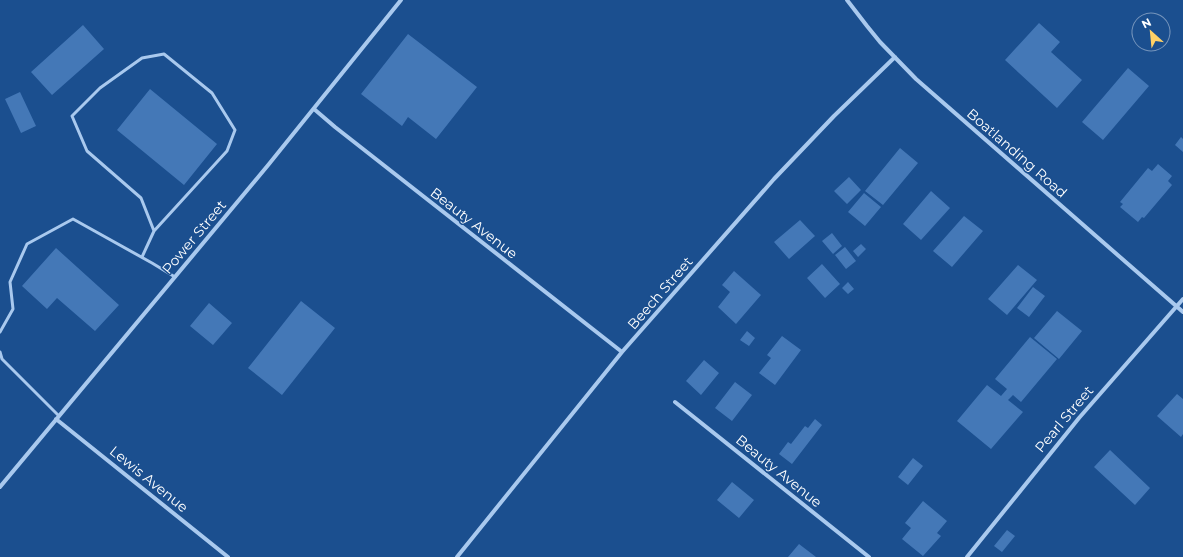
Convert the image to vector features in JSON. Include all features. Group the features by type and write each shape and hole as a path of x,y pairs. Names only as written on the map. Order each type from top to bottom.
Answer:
{"street":[{"name":"Power Street","path":"0,486 314,109 401,0"},
{"name":"Boatlanding Road","path":"846,0 866,26 916,79 1183,312"},
{"name":"Beech Street","path":"457,557 622,352 774,179 834,116 895,57"},
{"name":"Beauty Avenue","path":"314,109 622,352"},
{"name":"Pearl Street","path":"967,557 1078,418 1183,299"},
{"name":"Beauty Avenue","path":"676,402 869,557"},
{"name":"Lewis Avenue","path":"57,417 228,557"}],"lane":[{"path":"142,257 154,231 227,151 235,130 212,93 164,54 142,58 100,88 72,116 87,151 141,198 154,231"},
{"path":"0,332 13,309 10,282 27,244 73,219 175,277"},
{"path":"0,352 2,359 57,417"}],"building":[{"path":"1039,23 1060,42 1051,52 1082,80 1057,108 1005,60"},
{"path":"83,25 104,49 52,95 31,72"},
{"path":"408,34 477,87 436,139 408,117 402,126 361,94"},
{"path":"1128,68 1149,86 1103,140 1082,122"},
{"path":"150,89 217,144 184,185 117,130"},
{"path":"20,92 36,126 21,133 5,99"},
{"path":"1181,137 1183,139 1183,152 1175,145"},
{"path":"900,148 918,163 883,205 865,191"},
{"path":"1158,164 1172,176 1168,181 1172,185 1144,218 1142,217 1138,222 1120,207 1123,204 1120,202 1148,168 1152,171"},
{"path":"849,177 861,190 847,204 834,191"},
{"path":"931,191 950,208 921,240 903,224"},
{"path":"864,193 881,207 865,226 848,212"},
{"path":"964,216 983,231 952,267 933,251"},
{"path":"800,220 815,236 789,259 774,242"},
{"path":"832,233 842,246 833,254 822,241"},
{"path":"861,244 866,249 858,257 853,251"},
{"path":"845,247 856,261 846,269 835,255"},
{"path":"56,248 119,305 95,331 57,298 47,309 22,286"},
{"path":"822,264 840,284 825,298 807,278"},
{"path":"1018,265 1037,280 1007,315 988,299"},
{"path":"734,271 761,295 736,324 718,307 730,292 722,285"},
{"path":"848,282 854,289 848,294 842,288"},
{"path":"1033,287 1045,296 1029,317 1017,308"},
{"path":"301,301 335,328 282,395 248,368"},
{"path":"209,303 232,323 213,345 190,326"},
{"path":"1057,311 1082,331 1059,359 1034,338"},
{"path":"747,331 755,338 749,346 740,340"},
{"path":"782,336 801,350 775,385 759,373 771,358 767,355"},
{"path":"1030,337 1057,359 1021,402 1013,395 1008,400 1023,412 991,449 957,421 987,385 1001,396 1007,389 995,379"},
{"path":"704,360 719,373 701,395 686,381"},
{"path":"735,382 752,395 732,421 715,408"},
{"path":"1177,394 1183,399 1183,434 1181,437 1157,416"},
{"path":"815,419 822,425 792,464 779,454 788,442 791,444 805,426 808,428"},
{"path":"1110,450 1150,488 1135,505 1094,467"},
{"path":"913,458 923,466 908,485 898,477"},
{"path":"732,482 754,500 739,518 717,500"},
{"path":"923,501 947,521 937,533 941,536 923,556 902,539 911,528 905,523"},
{"path":"1007,530 1015,536 1002,552 994,546"},
{"path":"799,544 816,557 788,557"}]}
